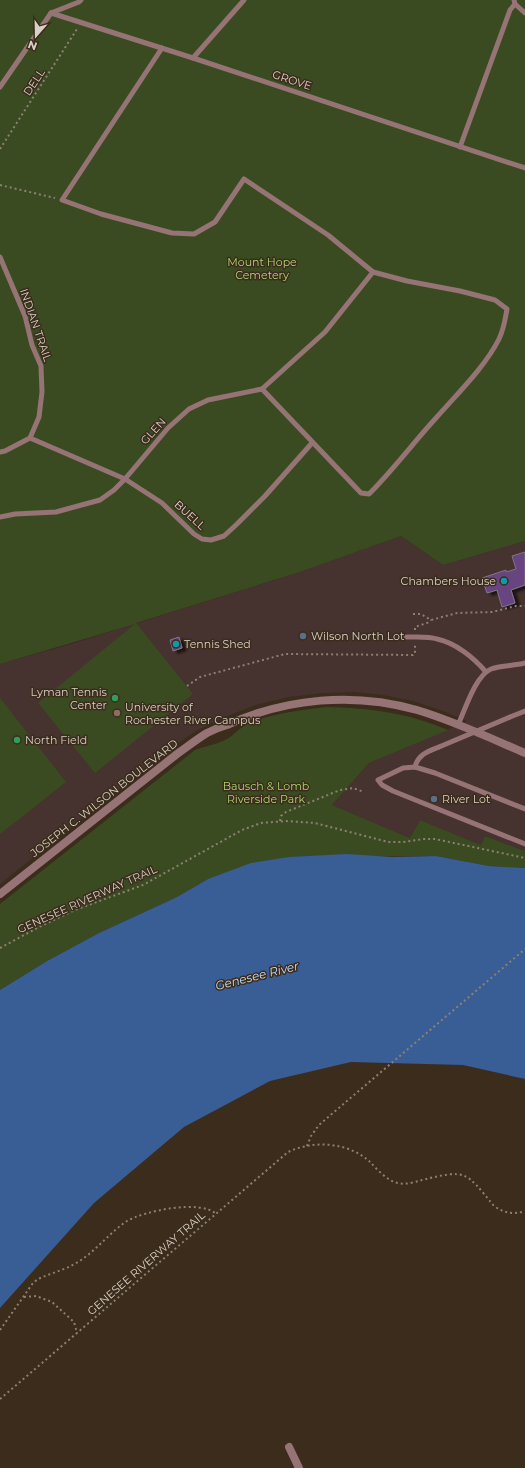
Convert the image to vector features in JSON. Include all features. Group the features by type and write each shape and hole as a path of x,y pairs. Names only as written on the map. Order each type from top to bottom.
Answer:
{"street":[{"name":"JOSEPH C. WILSON BOULEVARD","path":"0,894 177,754 208,733 241,718 276,707 309,702 341,700 393,704 458,725 525,753"},
{"path":"289,1447 299,1468"}],"lane":[{"path":"0,87 51,13 81,0"},
{"path":"192,58 244,0"},
{"path":"460,146 514,2 525,13"},
{"name":"GROVE","path":"51,13 162,48 525,168"},
{"path":"162,48 62,200 101,214 172,232 194,234 215,222 244,178 328,235 373,272 495,300 507,309 504,327 496,344 474,374 390,473 369,494 361,493 262,389 326,332 373,272"},
{"name":"INDIAN TRAIL","path":"0,257 25,316 32,345 41,366 42,392 39,417 30,438"},
{"name":"GLEN","path":"0,517 14,514 56,512 100,500 114,490 125,479 168,428 189,409 208,400 262,389"},
{"path":"0,452 6,451 30,438"},
{"name":"BUELL","path":"30,438 125,479 162,503 194,534 202,539 211,540 224,536 237,524 265,496 312,443"},
{"path":"406,637 437,638 471,657 486,672"},
{"path":"458,725 475,687 486,672 500,667 525,663"},
{"path":"415,767 416,761 420,756 525,711"},
{"path":"525,809 435,773 415,767 403,768 378,780 382,785 393,791 525,844"}],"path":[{"name":"DELL","path":"0,149 82,23"},
{"path":"0,185 62,200"},
{"path":"187,686 200,677 285,654 413,655 415,650 415,627 431,620 457,613 492,612 516,606 525,606"},
{"path":"413,614 421,614 431,620"},
{"path":"280,821 281,816 286,812 340,790 353,788 364,792"},
{"name":"GENESEE RIVERWAY TRAIL","path":"0,948 41,926 76,910 143,885 242,830 262,823 280,821 322,824 388,842 435,839 525,858"},
{"path":"307,1146 311,1136 319,1125 525,949"},
{"name":"GENESEE RIVERWAY TRAIL","path":"0,1399 288,1152 307,1146 334,1146 352,1150 367,1160 385,1176 398,1183 412,1183 444,1175 459,1174 471,1179 498,1209 509,1213 525,1211"},
{"path":"0,1330 23,1297 38,1279 77,1263 88,1256 127,1221 140,1216 184,1207 207,1209 216,1214"},
{"path":"23,1297 36,1296 52,1302 74,1322 77,1333"}],"shaded area":[{"name":"University of Rochester River Campus","path":"401,536 443,565 525,541 525,851 485,836 481,845 420,820 410,838 332,805 369,763 467,721 413,701 383,695 354,692 323,693 289,697 256,705 225,717 196,731 170,749 0,884 0,664 71,644 300,572"}],"green space":[{"name":"Mount Hope Cemetery","path":"0,0 525,0 525,541 443,565 401,536 300,572 136,623 193,694 95,773 38,703 135,624 0,664"},
{"name":"North Field","path":"0,698 66,782 0,834"},
{"name":"Bausch & Lomb Riverside Park","path":"327,707 389,712 419,719 448,730 369,763 332,805 410,838 420,820 481,845 485,836 525,851 525,868 489,866 436,856 289,857 208,879 177,897 99,933 47,961 0,990 0,904 195,750 225,740 246,724 258,720 288,712"}],"water":[{"name":"Genesee River","path":"347,854 392,857 436,856 489,866 525,868 525,1079 463,1065 351,1062 270,1081 184,1127 94,1203 0,1308 0,990 47,961 99,933 177,897 208,879 251,863 289,857"}],"building":[{"name":"Chambers House","path":"525,552 525,585 511,590 515,603 502,607 497,590 487,593 482,578 506,570 506,572 516,569 512,556"},
{"name":"Tennis Shed","path":"179,637 182,648 173,651 170,640"}],"place":[{"name":"Chambers House","path":"504,581"},
{"name":"Wilson North Lot","path":"303,636"},
{"name":"Tennis Shed","path":"176,644"},
{"name":"Lyman Tennis Center","path":"115,698"},
{"name":"University of Rochester River Campus","path":"117,713"},
{"name":"North Field","path":"17,740"},
{"name":"River Lot","path":"434,799"}]}
